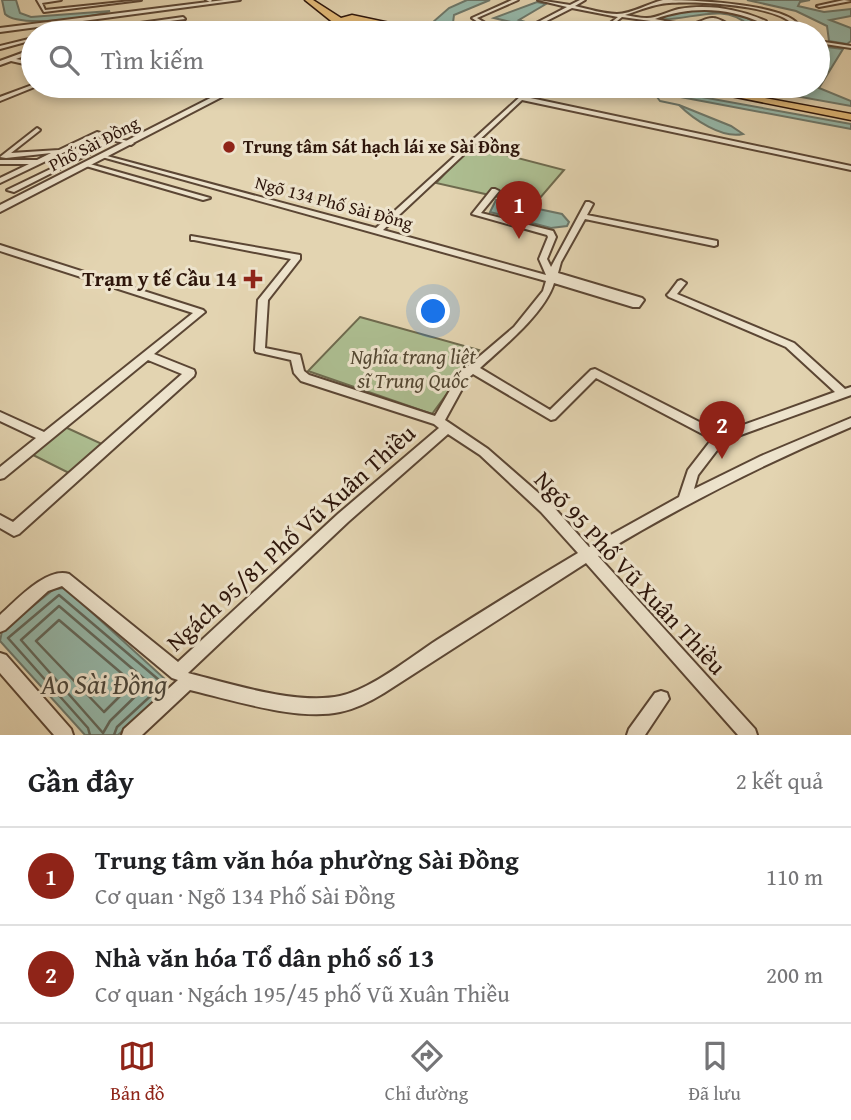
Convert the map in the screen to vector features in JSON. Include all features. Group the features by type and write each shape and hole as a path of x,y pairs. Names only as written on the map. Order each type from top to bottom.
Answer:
{"main road":[{"path":"308,0 339,20 348,21"},
{"path":"320,0 354,21"},
{"path":"756,98 851,114"},
{"path":"772,98 851,114"}],"street":[{"path":"59,0 39,1 44,11 139,0"},
{"path":"142,11 221,0"},
{"path":"67,21 237,0"},
{"path":"479,21 474,18 516,0"},
{"path":"540,0 656,21"},
{"path":"542,21 583,0"},
{"path":"694,0 776,14 791,21"},
{"path":"615,21 621,16 666,1 704,1"},
{"path":"819,6 841,1 851,2"},
{"path":"116,2 113,6 123,21"},
{"path":"649,20 678,10 716,9 760,21"},
{"path":"161,21 183,18 178,21"},
{"path":"701,21 719,21"},
{"path":"0,30 21,27"},
{"path":"0,48 21,42"},
{"path":"830,44 851,47"},
{"path":"0,63 21,55"},
{"path":"0,57 21,61"},
{"path":"0,99 21,91"},
{"name":"Phố Sài Đồng","path":"0,209 106,157 216,98"},
{"path":"377,231 521,98 851,168"},
{"path":"1,159 37,131"},
{"path":"0,184 77,145 73,143 97,134 131,143"},
{"path":"1,159 66,151"},
{"path":"11,190 90,152"},
{"name":"Ngõ 134 Phố Sài Đồng","path":"106,157 554,277"},
{"path":"1,159 42,162 74,173"},
{"path":"88,165 206,198"},
{"path":"0,184 11,190 31,194"},
{"path":"495,191 476,214 550,233 552,237 542,259 554,277 636,305 639,300 554,277"},
{"path":"443,424 451,396 472,368 522,325 554,277 557,262 589,204"},
{"path":"582,216 714,243"},
{"name":"Ngõ 95 Phố Vũ Xuân Thiều","path":"194,238 297,257 263,300 260,350 296,357 298,371 305,379 443,424 493,460 546,508 591,555 749,735"},
{"path":"0,248 200,312 0,474"},
{"path":"681,283 671,295 790,345 847,392"},
{"path":"0,521 14,530 190,373 146,355"},
{"path":"472,368 551,416 595,373 720,438"},
{"path":"685,498 692,473 720,438 847,392"},
{"path":"0,416 45,437"},
{"path":"130,735 183,676 280,700 320,705 340,704 382,685 685,498 851,422"},
{"name":"Ngách 95/81 Phố Vũ Xuân Thiều","path":"0,625 43,586 64,579 183,676 347,513 443,424"},
{"path":"0,661 65,735"},
{"path":"635,735 662,699"}],"green space":[{"path":"471,146 564,170 534,205 436,183"},
{"name":"Nghĩa trang liệt sĩ Trung Quốc","path":"360,317 479,350 432,414 308,371"},
{"path":"65,427 102,444 69,473 31,454"}],"water":[{"path":"2,0 16,0 20,13 31,17 110,11 73,19 25,20 5,14"},
{"path":"467,0 490,0 454,15 453,21 434,21 449,8"},
{"path":"747,0 810,0 800,2 798,6 824,12 851,9 851,16 830,20 851,28 851,41 847,44 830,41 830,21 817,21 796,11"},
{"path":"537,2 546,4 519,20 522,21 494,18"},
{"path":"698,10 740,15 754,21 742,21 727,14 716,13 659,19 674,12"},
{"path":"830,47 843,49 830,70"},
{"path":"830,92 851,101 851,106 807,98 830,98"},
{"path":"686,98 707,98 851,124 851,129"},
{"path":"679,105 731,126 743,134 717,131 700,122"},
{"path":"496,200 562,214 569,222 567,226 551,228 490,212"},
{"name":"Ao Sài Đồng","path":"65,588 166,680 163,695 118,735 85,735 0,641 2,631 54,589"}],"waterway":[{"path":"658,98 660,101 679,105"}],"place":[{"name":"Trung tâm Sát hạch lái xe Sài Đồng","path":"229,147"},
{"name":"Trung tâm văn hóa phường Sài Đồng","path":"519,239"},
{"name":"Trạm y tế Cầu 14","path":"253,279"},
{"name":"Nhà văn hóa Tổ dân phố số 13","path":"722,459"}]}
